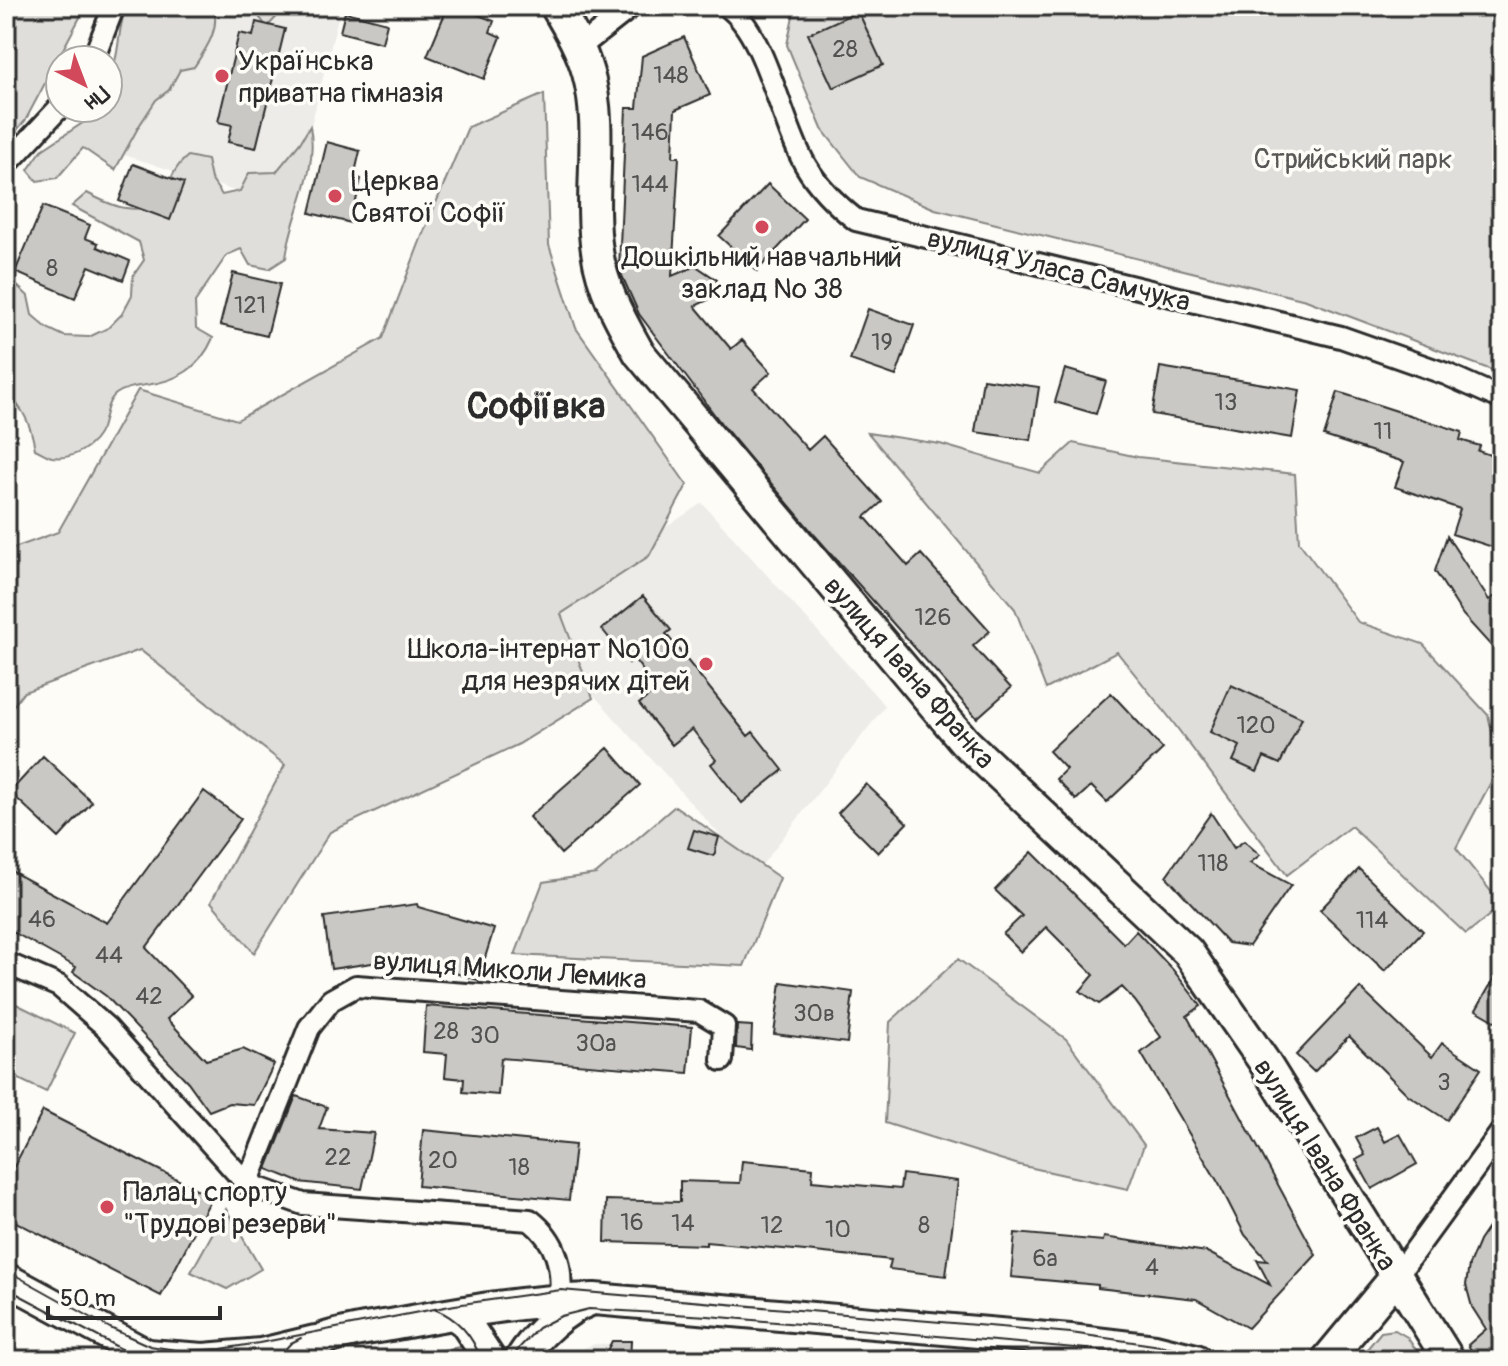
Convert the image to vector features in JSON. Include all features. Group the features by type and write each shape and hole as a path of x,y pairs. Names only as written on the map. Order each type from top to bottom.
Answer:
{"main road":[{"name":"вулиця Івана Франка","path":"556,6 580,47 589,76 594,113 597,253 615,312 639,353 965,742 1188,952 1263,1060 1395,1278 1449,1360"},
{"path":"1327,1360 1395,1278"},
{"path":"6,1279 151,1357 204,1359 261,1354 454,1314 560,1300 594,1299 1070,1340 1155,1350 1196,1360"},
{"path":"520,1360 561,1316 575,1306 594,1299"},
{"path":"454,1314 465,1322 490,1360"},
{"path":"293,1360 298,1353 321,1340"}],"street":[{"path":"99,44 114,6"},
{"path":"580,47 632,6"},
{"name":"вулиця Уласа Самчука","path":"727,6 753,38 806,165 833,202 856,220 1341,337 1446,374 1502,399"},
{"path":"6,165 44,124"},
{"path":"6,963 59,986 106,1027 247,1184 303,1204 530,1220 542,1229 554,1246 561,1277 560,1300"},
{"name":"вулиця Миколи Лемика","path":"247,1184 309,1028 331,1000 356,986 699,1011 724,1026 722,1060"},
{"path":"1395,1278 1502,1131"}],"shaded area":[{"name":"Українська приватна гімназія","path":"148,6 341,6 290,209 94,145 102,124 124,124 124,68"},
{"name":"Школа-інтернат №100 для незрячих дітей","path":"702,503 885,706 755,874 527,621"},
{"path":"612,1341 631,1341 631,1349 791,1360 561,1360 573,1352"}],"green space":[{"path":"6,6 86,6 66,44 44,44 44,85 25,121 6,142"},
{"path":"127,6 213,6 215,14 214,31 194,67 180,70 169,90 156,100 115,170 83,148 57,178 37,181 28,170 42,150 81,124 124,124 124,44 118,44"},
{"path":"251,6 287,6 267,27"},
{"name":"Стрийський парк","path":"795,6 1502,6 1502,374 1306,300 935,209 860,177 822,129 787,45"},
{"path":"544,94 549,245 576,328 687,485 649,556 561,614 593,698 519,744 330,832 254,953 211,902 285,765 140,650 24,692 6,715 6,551 58,532 138,390 237,420 383,338 468,127"},
{"path":"310,126 311,161 286,258 269,269 250,265 241,249 227,255 195,302 196,328 213,338 202,357 178,376 116,394 108,405 99,435 82,451 60,457 35,449 26,418 6,392 6,275 28,296 32,315 47,328 64,336 89,337 108,328 122,314 132,295 133,276 144,260 139,242 72,206 87,193 122,208 160,204 174,172 188,156 207,160 211,179 222,195 240,191 249,173 276,172"},
{"path":"868,433 940,444 1040,473 1073,443 1138,457 1295,474 1299,542 1358,622 1423,644 1488,715 1500,765 1456,848 1502,905 1466,934 1351,826 1287,875 1117,652 1046,689 1015,609"},
{"path":"675,806 780,878 744,966 515,955 543,882 596,874"},
{"path":"958,959 1066,1039 1144,1145 1128,1189 1019,1165 885,1123 890,1022"},
{"path":"6,999 75,1033 46,1092 6,1073"},
{"path":"226,1209 261,1269 227,1289 191,1272"},
{"path":"1395,1330 1407,1337 1423,1360 1358,1360 1381,1332"},
{"path":"465,1346 467,1360 421,1360 416,1355"}],"building":[{"path":"448,6 456,6 494,21 490,32 501,37 484,79 427,56"},
{"path":"858,11 883,65 833,88 808,34"},
{"path":"345,12 387,23 382,43 340,32"},
{"path":"256,22 285,29 256,148 228,142 232,125 218,122 239,33 253,36"},
{"path":"684,37 710,95 675,110 673,157 679,157 672,276 696,266 717,280 712,298 695,306 731,349 742,340 771,372 753,388 808,450 823,436 882,502 865,517 908,566 921,554 990,631 973,646 1011,688 977,718 812,532 723,426 639,314 619,269 626,108 637,108 642,56"},
{"name":"Церква Святої Софії","path":"327,142 360,151 354,177 361,179 351,223 310,213"},
{"path":"133,164 184,183 170,220 119,201"},
{"name":"Дошкільний навчальний заклад № 38","path":"768,184 805,219 757,271 719,236"},
{"path":"43,206 90,225 85,238 98,243 97,247 130,261 123,280 89,266 75,298 15,272"},
{"path":"233,273 280,284 267,336 220,325"},
{"path":"868,309 914,325 896,376 850,360"},
{"path":"1160,367 1300,390 1292,438 1152,414"},
{"path":"1065,369 1106,381 1096,414 1055,402"},
{"path":"983,379 1039,387 1031,440 975,432"},
{"path":"1338,392 1462,432 1460,440 1480,446 1478,451 1502,459 1502,550 1452,534 1460,509 1395,487 1404,462 1324,436"},
{"path":"1447,536 1489,600 1502,592 1502,658 1463,615 1435,571"},
{"name":"Школа-інтернат №100 для незрячих дітей","path":"643,596 671,630 666,634 748,736 753,732 783,770 742,803 711,764 716,760 692,729 672,745 639,704 657,689 634,659 629,663 602,629"},
{"path":"1231,685 1302,718 1280,764 1264,757 1257,772 1233,761 1240,746 1210,732"},
{"path":"1111,693 1163,749 1107,802 1091,786 1076,800 1056,779 1066,769 1049,751"},
{"path":"608,748 640,785 561,854 529,817"},
{"path":"43,756 92,802 59,838 10,792"},
{"path":"866,784 907,823 878,853 838,813"},
{"path":"204,791 241,819 146,948 192,996 167,1019 206,1060 243,1049 274,1064 254,1105 229,1103 209,1111 188,1082 106,996 73,972 76,967 6,928 6,868 107,923"},
{"path":"1211,813 1234,848 1244,841 1260,855 1250,863 1291,885 1249,946 1228,943 1166,876"},
{"path":"694,830 719,837 714,856 688,848"},
{"path":"1032,852 1124,944 1136,931 1173,970 1201,1006 1187,1016 1316,1255 1248,1328 1196,1299 1011,1277 1015,1233 1103,1241 1104,1237 1207,1252 1270,1285 1257,1260 1268,1261 1245,1235 1219,1184 1141,1053 1161,1037 1135,1001 1122,987 1099,1004 1080,991 1094,975 1046,927 1021,952 1003,934 1022,916 995,890"},
{"path":"1359,869 1423,931 1385,971 1320,910"},
{"path":"417,904 418,907 494,929 478,980 406,958 331,969 324,917"},
{"path":"1502,965 1502,1025 1476,1010"},
{"path":"781,982 853,992 847,1043 774,1034"},
{"path":"1360,988 1432,1057 1442,1043 1481,1069 1447,1120 1408,1095 1349,1036 1314,1072 1296,1055"},
{"path":"426,1006 692,1027 688,1073 501,1058 498,1095 463,1092 464,1079 445,1077 447,1054 423,1052"},
{"path":"737,1025 752,1026 751,1050 736,1048"},
{"path":"296,1096 327,1107 319,1129 374,1133 362,1189 299,1182 267,1169"},
{"name":"Палац спорту \"Трудові резерви\"","path":"43,1111 212,1197 161,1296 6,1217 6,1182"},
{"path":"1377,1127 1385,1142 1400,1134 1417,1164 1372,1189 1356,1160 1365,1155 1356,1138"},
{"path":"423,1130 575,1145 569,1200 418,1186"},
{"path":"742,1161 813,1168 812,1181 900,1189 902,1174 958,1181 946,1276 889,1269 891,1260 805,1251 706,1242 706,1245 605,1242 606,1200 680,1202 680,1181 740,1183"},
{"path":"1502,1207 1502,1354 1498,1347 1489,1360 1477,1360 1468,1345 1486,1329 1472,1307 1466,1285 1469,1265 1479,1241"},
{"path":"612,1341 631,1341 630,1360 602,1360"}],"tram line":[{"path":"6,1270 110,1328 150,1346 182,1351 259,1343 455,1305 561,1290 1071,1333 1188,1350 1212,1360"},
{"path":"6,1288 142,1360"},
{"path":"434,1309 464,1329 481,1360"},
{"path":"511,1360 538,1328 561,1316 589,1309 708,1316 1143,1354"},
{"path":"275,1360 291,1343 301,1338"}],"place":[{"name":"Українська приватна гімназія","path":"222,76"},
{"name":"Церква Святої Софії","path":"335,196"},
{"name":"Дошкільний навчальний заклад № 38","path":"762,227"},
{"name":"Школа-інтернат №100 для незрячих дітей","path":"706,664"},
{"name":"Палац спорту \"Трудові резерви\"","path":"107,1207"}],"district":[{"name":"Софіївка","path":"536,405"}]}
